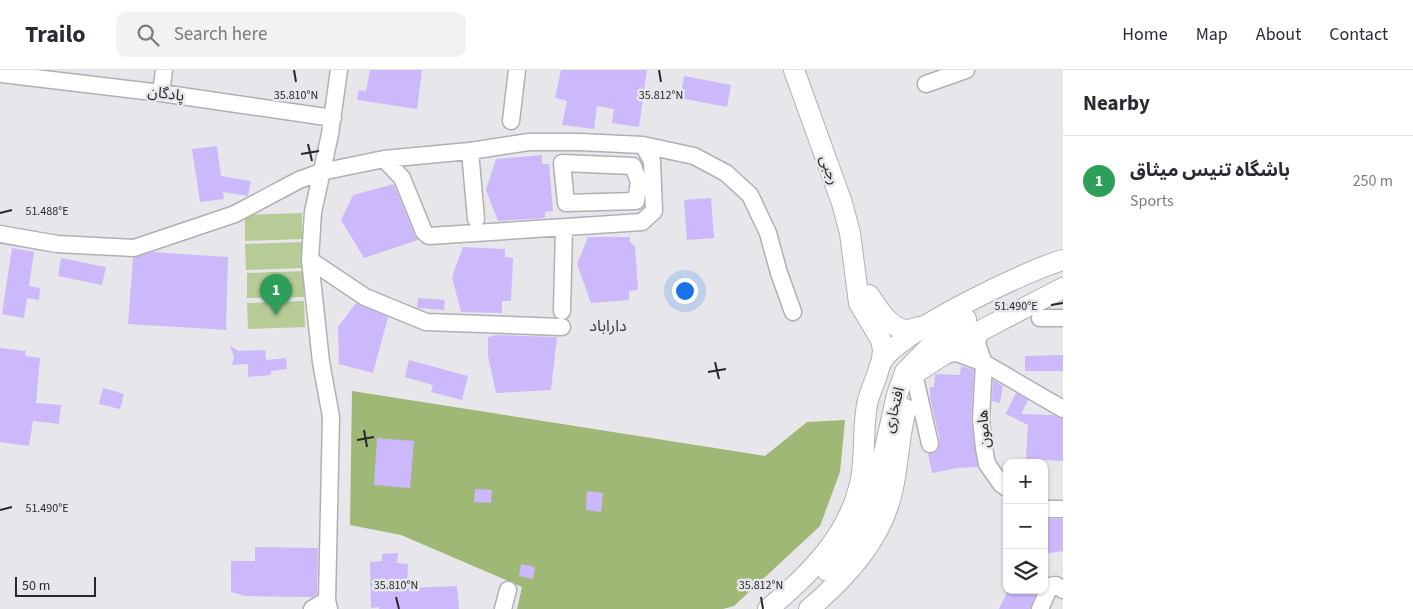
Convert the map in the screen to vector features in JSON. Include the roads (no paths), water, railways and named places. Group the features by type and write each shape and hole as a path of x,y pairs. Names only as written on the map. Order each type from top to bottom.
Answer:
{"main road":[{"name":"رجبی","path":"794,70 842,203 850,233 859,303 881,340 883,349 882,360"},
{"path":"768,609 795,587 829,550 842,529 861,480 868,401 882,360 899,343 928,325 1009,281 1063,260"},
{"name":"افتخاری","path":"788,609 842,555 861,524 876,488 897,395 905,372 945,331 1021,287 1063,268"},
{"name":"رجبی","path":"855,272 880,311 891,324 908,330 928,325"},
{"name":"افتخاری","path":"808,609 831,589 860,558 880,527 891,497 899,458 904,414 915,378 920,370 980,331 1063,288"},
{"path":"828,609 868,564 880,527"}],"street":[{"path":"161,93 164,70"},
{"path":"312,609 328,604 331,417 321,362 310,260 313,212 332,118 339,70"},
{"path":"510,121 517,70"},
{"path":"926,84 966,70"},
{"name":"پادگان","path":"0,72 2,74 161,93 332,118"},
{"path":"0,234 57,244 134,248 235,214 299,180 321,172 384,159 470,151 529,142 643,145 694,156 726,173 750,195 768,233 779,274 793,312"},
{"path":"384,159 402,178 426,235 429,236 642,222 654,211 646,182 633,166 562,163 566,203 636,201 646,182 652,161 643,145"},
{"path":"470,151 476,219"},
{"path":"310,260 365,297 426,322 562,319 564,228"},
{"path":"1040,318 1063,318"},
{"name":"هامون","path":"980,331 977,344 984,363 981,419 984,448 987,464 1003,485"},
{"path":"941,355 957,353 984,363 1063,409"},
{"path":"915,378 930,444"},
{"path":"1048,509 1063,509"},
{"path":"1040,609 1050,586 1056,585 1063,590"},
{"path":"503,609 508,590"}],"place":[{"name":"باشگاه تنيس ميثاق","path":"276,315"}],"district":[{"name":"داراباد","path":"608,326"}]}
